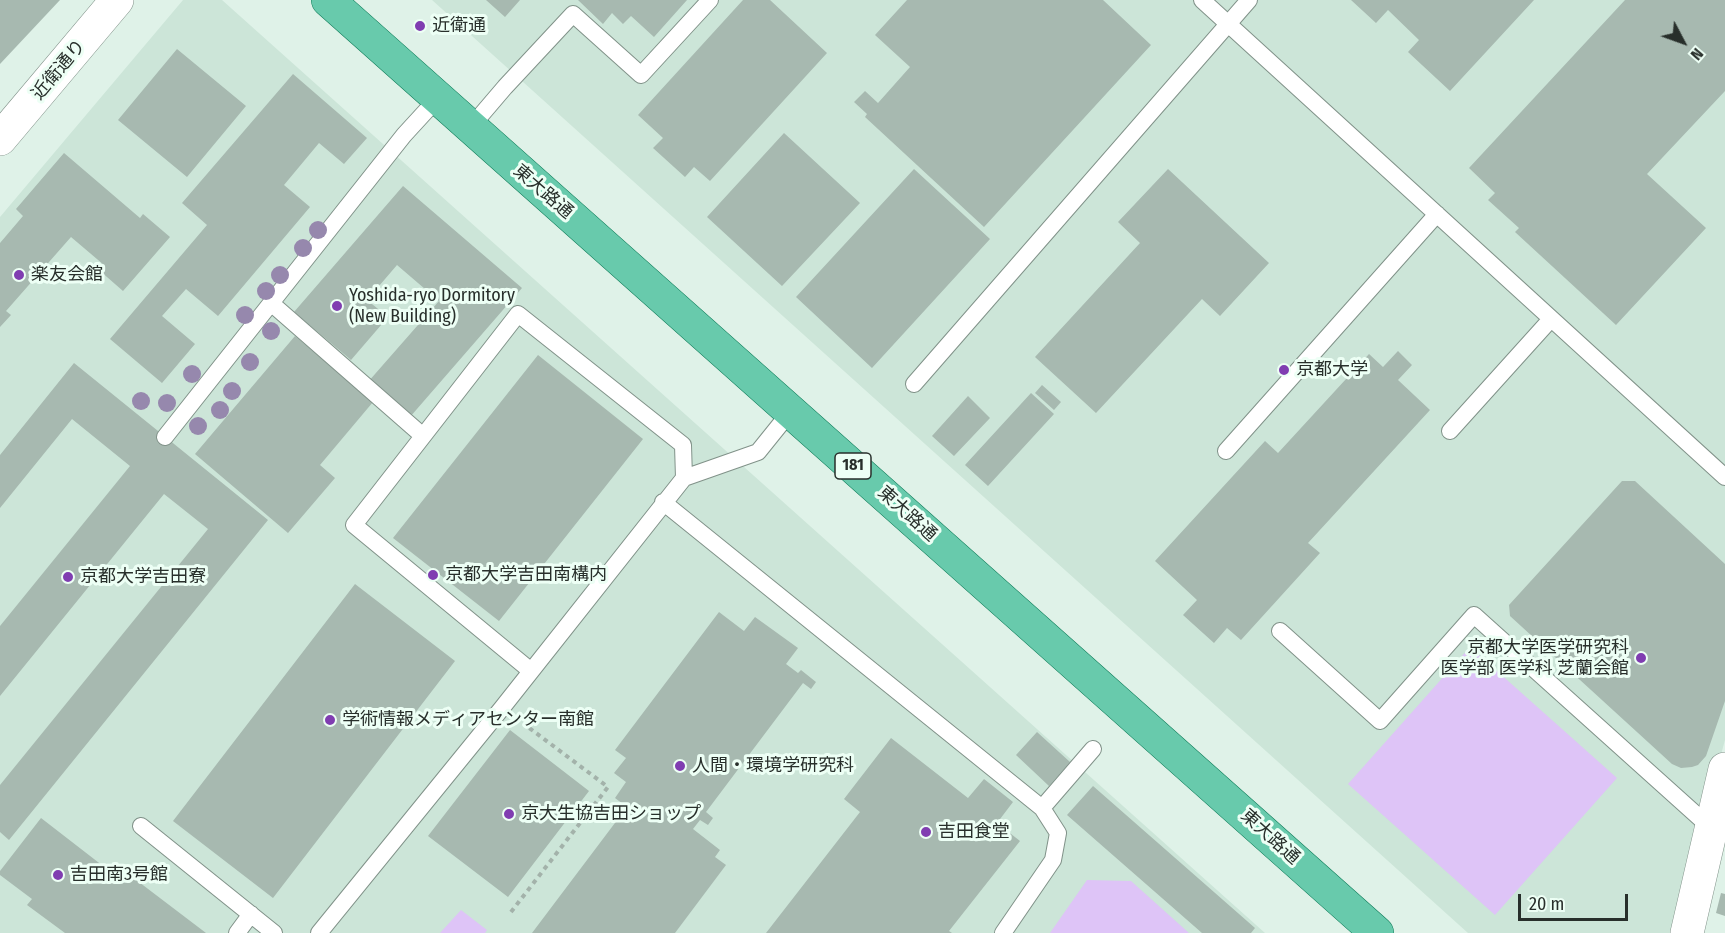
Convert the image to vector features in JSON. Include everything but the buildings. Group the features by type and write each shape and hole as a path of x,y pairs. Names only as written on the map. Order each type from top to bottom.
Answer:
{"main road":[{"name":"東大路通","path":"328,0 1377,933"}],"street":[{"name":"近衛通り","path":"0,139 117,0"},
{"path":"1687,933 1725,769"}],"lane":[{"path":"470,128 573,14 641,75 710,0"},
{"path":"1202,0 1725,477"},
{"path":"914,384 1249,0"},
{"path":"165,437 404,135 437,99"},
{"path":"1226,451 1437,214"},
{"path":"271,303 423,436"},
{"path":"531,671 354,525 518,314 683,445 684,478"},
{"path":"1450,431 1551,319"},
{"path":"319,933 502,708 684,478 758,452 791,411"},
{"path":"663,502 1042,808 1058,833 1053,860 1003,933"},
{"path":"1280,631 1380,721 1474,615 1711,828"},
{"path":"1042,808 1093,749"},
{"path":"141,826 274,933"},
{"path":"237,933 251,914"}],"path":[{"path":"502,708 608,787 511,912"}],"shaded area":[{"name":"京都大学吉田南構内","path":"183,0 222,0 1265,933 0,933 0,217"},
{"name":"京都大学","path":"432,0 1725,0 1725,740 1672,933 1468,933"},
{"path":"1470,647 1617,778 1495,915 1348,784"},
{"path":"1087,880 1131,881 1189,933 1050,933"},
{"path":"461,910 487,930 485,933 440,933"}],"place":[{"name":"近衛通","path":"420,26"},
{"name":"楽友会館","path":"19,275"},
{"name":"Yoshida-ryo Dormitory (New Building)","path":"337,306"},
{"name":"京都大学","path":"1284,370"},
{"name":"京都大学吉田南構内","path":"433,575"},
{"name":"京都大学吉田寮","path":"68,577"},
{"name":"京都大学医学研究科 医学部 医学科 芝蘭会館","path":"1641,658"},
{"name":"学術情報メディアセンター南館","path":"330,720"},
{"name":"人間・環境学研究科","path":"680,766"},
{"name":"京大生協吉田ショップ","path":"509,814"},
{"name":"吉田食堂","path":"926,832"},
{"name":"吉田南3号館","path":"58,875"}]}
